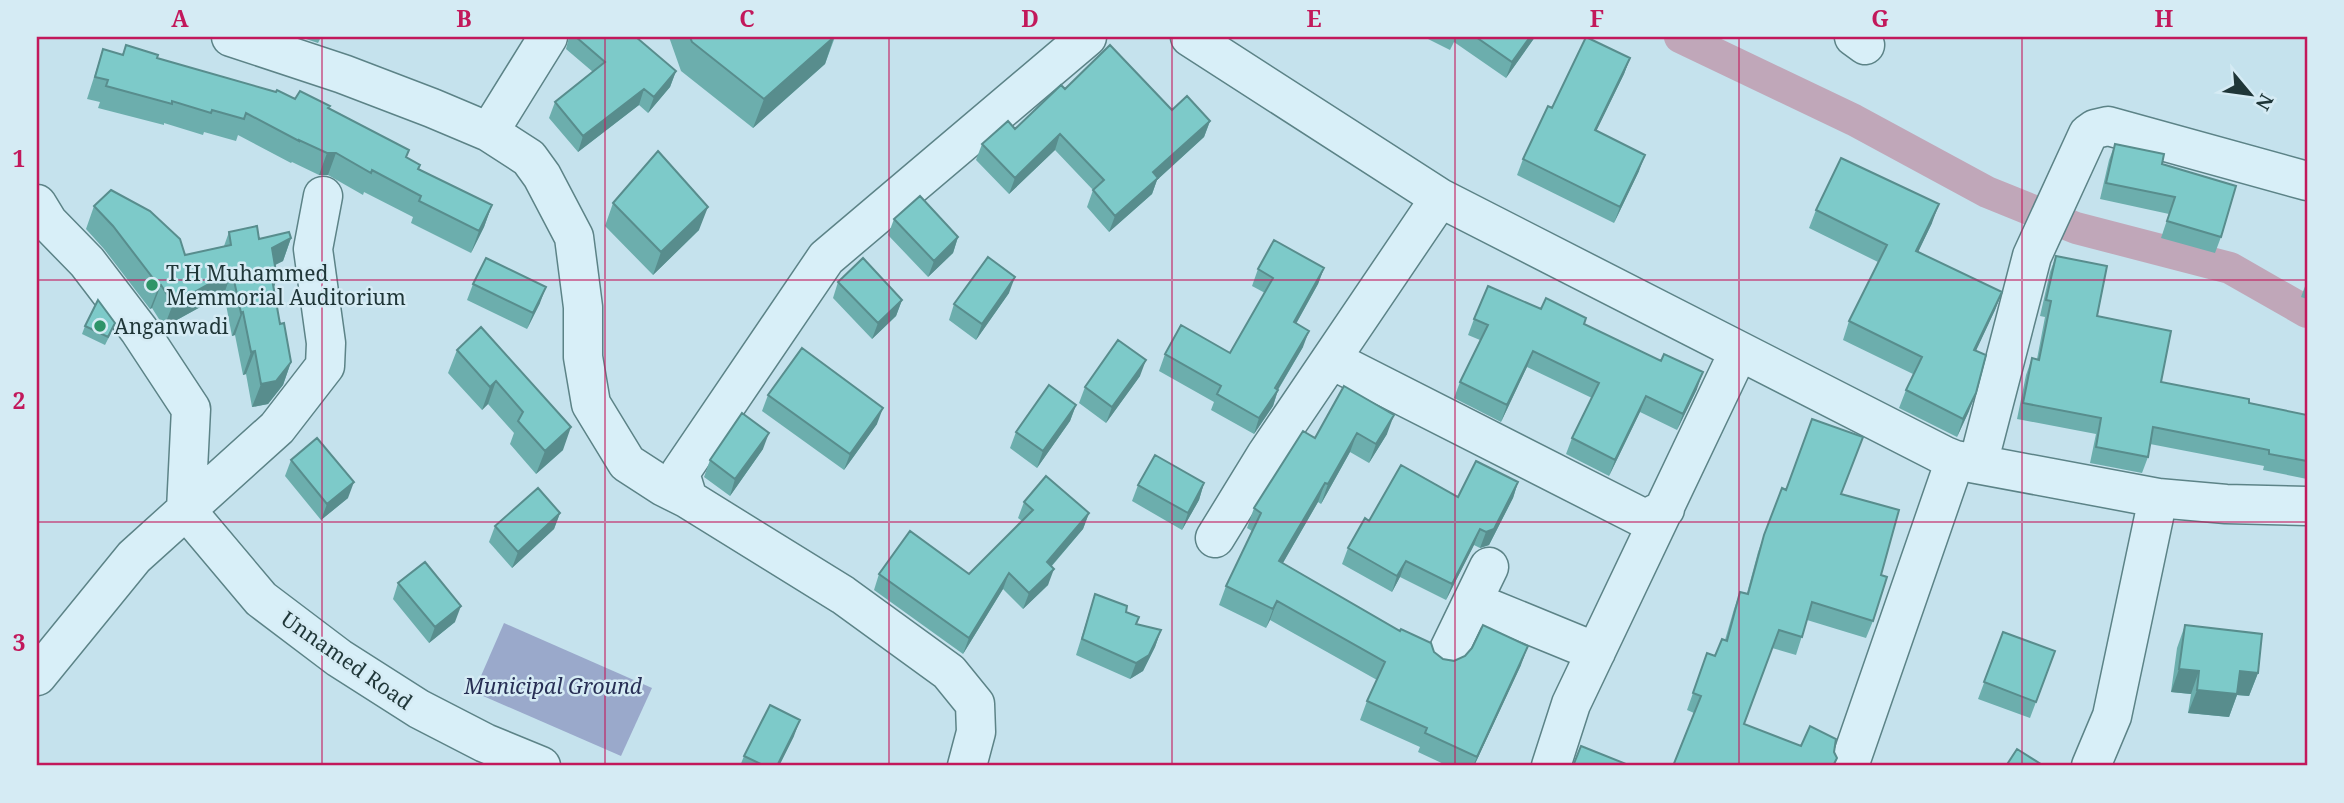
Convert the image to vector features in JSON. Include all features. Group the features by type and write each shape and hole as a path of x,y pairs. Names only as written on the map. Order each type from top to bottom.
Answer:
{"street":[{"path":"231,37 432,108 489,132 529,158 542,176 574,237 583,307 583,356 591,404 627,463 843,595 949,672 975,704 976,732 967,766"},
{"path":"489,132 548,37"},
{"path":"688,499 680,473 826,258 1087,37"},
{"path":"1189,37 1440,198 1739,351 1967,462 2158,498 2226,504 2307,506"},
{"path":"1849,766 1967,462 2032,256 2088,134 2095,128 2108,126 2307,181"},
{"path":"37,676 134,557 277,428 325,366 326,343 313,249 323,196"},
{"path":"1215,538 1266,455 1440,198"},
{"path":"37,204 48,222 87,262 139,330 191,410 186,510"},
{"path":"1551,766 1571,704 1739,351"},
{"path":"1332,360 1645,519 1665,509"},
{"path":"2091,766 2112,716 2158,498"},
{"name":"Unnamed Road","path":"186,510 261,599 339,658 419,709 485,743 541,766"},
{"path":"1445,658 1489,567"},
{"path":"1471,606 1491,609 1596,652"}],"green space":[{"name":"Municipal Ground","path":"504,623 652,688 621,756 474,692"}],"building":[{"path":"576,37 636,37 676,71 654,97 644,89 583,136 555,102 605,62"},
{"path":"690,37 834,37 764,99 692,42"},
{"path":"1476,37 1530,37 1512,62"},
{"path":"1586,37 1630,58 1595,130 1645,155 1620,207 1523,159 1548,106 1552,108"},
{"path":"126,45 158,55 157,58 276,92 277,90 295,99 300,91 409,150 406,157 420,165 418,169 492,205 479,231 419,201 421,196 372,170 371,173 336,153 327,153 299,141 246,113 244,119 212,110 211,113 106,86 108,80 95,77 103,49 123,55"},
{"path":"1110,45 1172,110 1187,96 1210,121 1153,172 1158,178 1115,216 1093,190 1104,180 1060,134 1015,178 982,144 1008,121 1015,129 1061,85 1065,89"},
{"path":"2115,144 2164,154 2162,164 2236,186 2221,237 2167,221 2175,197 2106,183"},
{"path":"658,151 708,207 661,252 613,203"},
{"path":"1841,158 1939,204 1916,251 2002,292 1974,350 1986,355 1976,393 1963,419 1906,390 1922,357 1849,321 1887,245 1816,210"},
{"path":"111,190 150,211 180,239 185,255 231,245 229,232 257,226 259,239 289,232 291,238 272,248 277,278 272,279 280,324 284,323 291,362 276,381 261,384 255,351 251,352 232,271 173,304 161,285 159,286 113,226 94,206"},
{"path":"920,196 958,237 934,261 894,219"},
{"path":"1274,240 1324,268 1294,322 1309,331 1275,388 1278,390 1259,418 1217,394 1221,386 1165,354 1181,325 1230,353 1273,278 1258,269"},
{"path":"2056,256 2107,266 2097,316 2171,331 2161,382 2249,399 2249,403 2307,415 2307,461 2269,454 2269,450 2153,427 2148,457 2096,447 2101,418 2023,403 2032,358 2039,360 2051,301 2046,300"},
{"path":"988,257 1015,277 982,324 954,304"},
{"path":"486,258 546,287 533,313 473,284"},
{"path":"863,258 902,300 878,323 838,282"},
{"path":"1488,286 1541,309 1546,298 1586,318 1584,324 1661,361 1664,354 1703,372 1683,414 1646,396 1615,460 1572,438 1599,383 1533,351 1507,405 1460,382 1488,325 1474,319"},
{"name":"Anganwadi","path":"98,300 115,323 108,337 85,326"},
{"path":"481,327 571,427 545,451 518,421 523,412 496,381 490,387 457,350"},
{"path":"1118,340 1146,360 1112,407 1085,387"},
{"path":"802,348 883,408 850,454 768,395"},
{"path":"1049,385 1076,405 1043,451 1016,432"},
{"path":"1344,386 1394,415 1376,444 1357,433 1279,561 1400,631 1401,629 1431,643 1434,652 1443,659 1454,661 1465,656 1483,625 1528,646 1477,757 1425,733 1427,728 1367,701 1385,662 1277,601 1273,609 1226,586 1261,513 1254,508 1303,431 1315,438"},
{"path":"742,413 769,433 735,479 710,460"},
{"path":"1812,419 1863,437 1841,494 1899,510 1881,575 1887,577 1873,621 1812,602 1802,637 1779,630 1744,724 1801,746 1810,726 1836,739 1834,752 1837,758 1833,766 1673,766 1701,696 1693,693 1707,653 1715,656 1722,639 1727,641 1740,592 1748,594 1764,535 1782,488 1786,490"},
{"path":"317,438 354,482 327,504 291,460"},
{"path":"1155,455 1204,483 1188,513 1138,485"},
{"path":"1476,461 1518,482 1494,529 1486,532 1480,529 1452,584 1406,561 1397,576 1348,548 1365,518 1369,521 1401,465 1458,497"},
{"path":"1046,476 1089,513 1047,562 1054,569 1029,593 1009,573 969,638 879,574 910,531 969,574 1033,510 1024,502"},
{"path":"538,488 560,513 518,552 495,526"},
{"path":"425,562 461,606 435,627 398,583"},
{"path":"1095,594 1127,606 1126,612 1139,617 1136,624 1161,630 1149,655 1136,663 1082,639"},
{"path":"2185,625 2262,634 2258,673 2240,671 2237,694 2197,690 2199,671 2179,669"},
{"path":"2003,632 2055,651 2036,702 1984,682"},
{"path":"770,705 800,720 777,766 765,766 744,756"},
{"path":"1581,746 1631,766 1573,766"},
{"path":"2017,749 2044,766 2006,766"}],"waterway":[{"path":"1680,37 1854,120 1987,192 2076,228 2230,268 2307,312"}],"place":[{"name":"T H Muhammed Memmorial Auditorium","path":"152,285"},
{"name":"Anganwadi","path":"100,326"}]}
